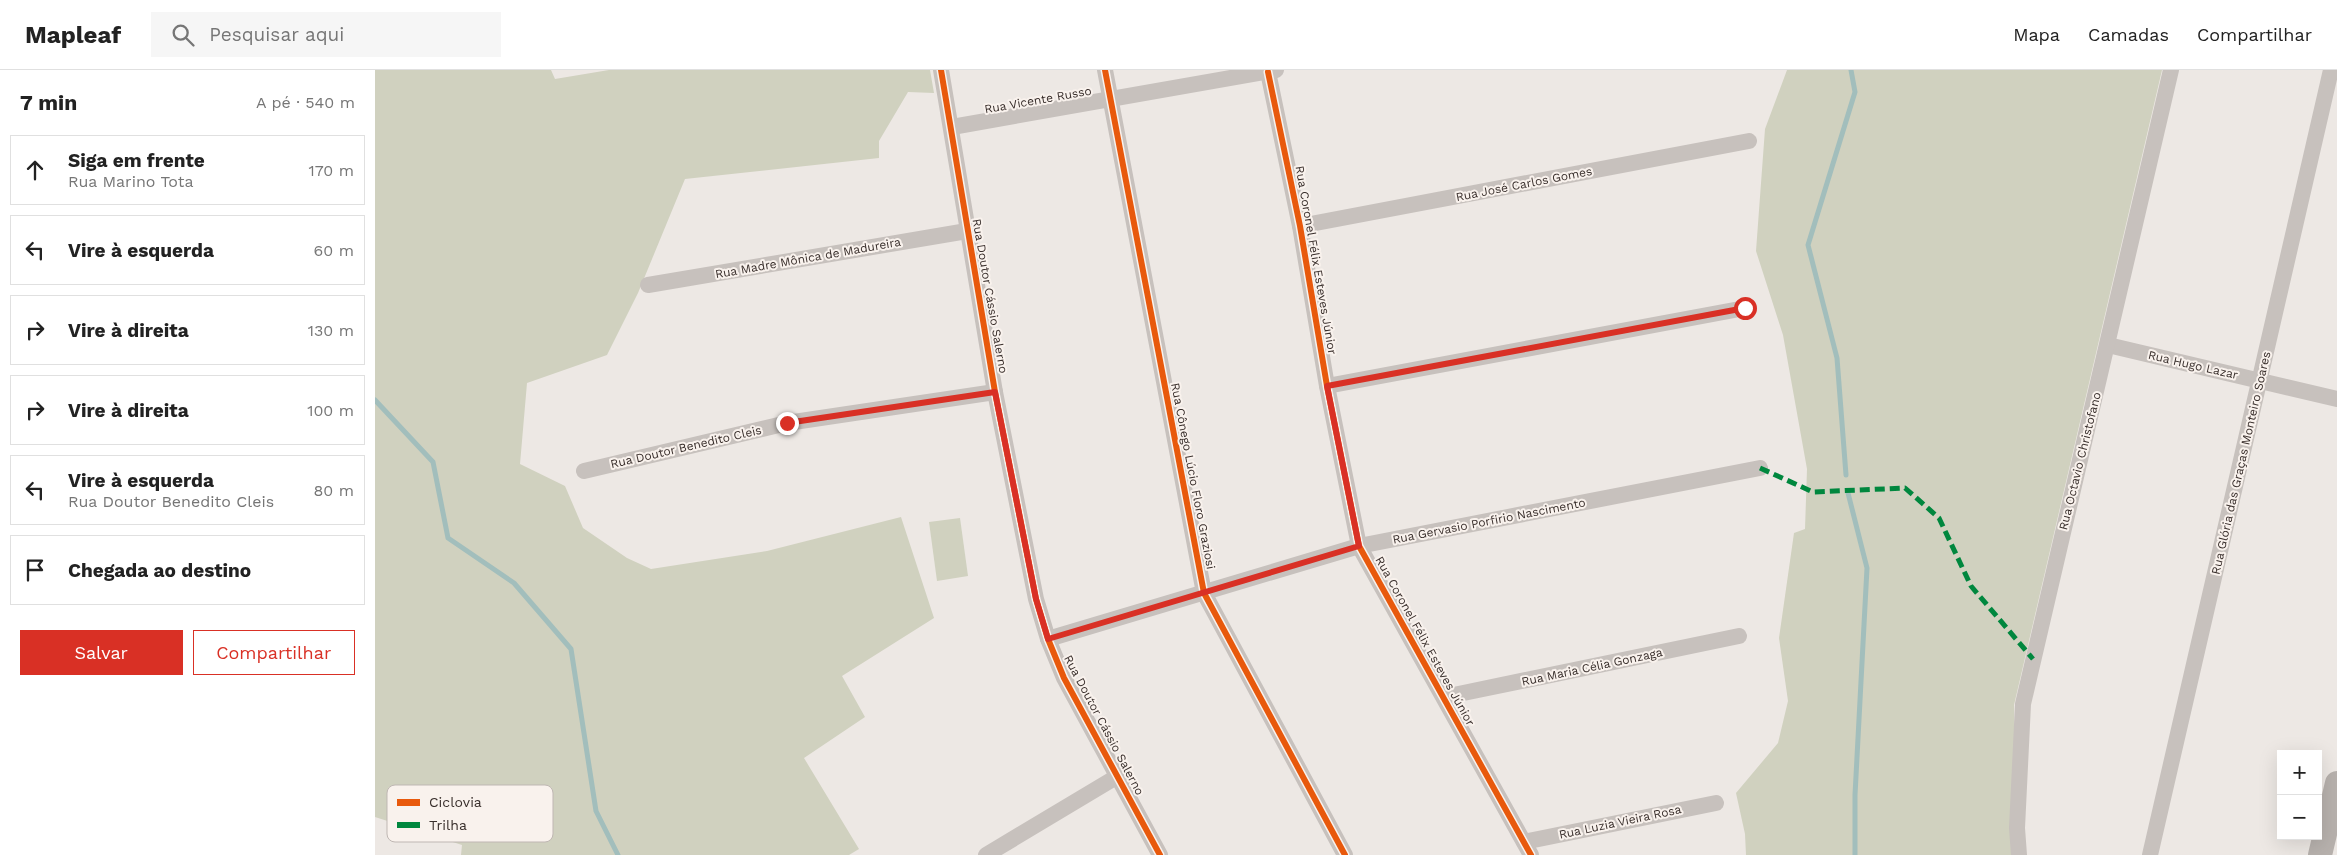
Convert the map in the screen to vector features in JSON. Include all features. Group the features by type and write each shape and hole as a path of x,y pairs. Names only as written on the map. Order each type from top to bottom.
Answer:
{"street":[{"name":"Rua Doutor Cássio Salerno","path":"941,70 995,392 1036,599 1048,639 1064,678 1160,855"},
{"name":"Rua Cônego Lúcio Floro Graziosi","path":"1105,70 1204,593 1345,855"},
{"name":"Rua Octavio Christofano","path":"2019,855 2017,828 2023,704 2171,70"},
{"name":"Rua Glória das Graças Monteiro Soares","path":"2150,855 2331,70"},
{"name":"Rua Vicente Russo","path":"952,127 1272,71"},
{"name":"Rua Coronel Félix Esteves Júnior","path":"1272,71 1327,386 1359,546 1528,849"},
{"name":"Rua José Carlos Gomes","path":"1300,226 1749,141"},
{"name":"Rua Madre Mônica de Madureira","path":"648,284 967,231"},
{"path":"1327,386 1745,308"},
{"name":"Rua Hugo Lazar","path":"2108,345 2337,399"},
{"name":"Rua Doutor Benedito Cleis","path":"584,471 787,423 995,392"},
{"name":"Rua Gervasio Porfirio Nascimento","path":"1048,639 1359,546 1760,468"},
{"name":"Rua Maria Célia Gonzaga","path":"1444,698 1739,636"},
{"path":"986,855 1118,776"},
{"path":"2320,855 2337,783"},
{"name":"Rua Luzia Vieira Rosa","path":"1528,849 1716,803"}],"green space":[{"path":"375,70 551,70 555,79 609,70 930,70 934,93 908,92 879,141 879,158 685,179 638,293 607,355 527,383 520,464 565,486 583,528 627,558 651,569 767,551 901,517 934,618 842,676 865,717 804,758 859,849 849,855 461,855 462,845 453,842 553,842 553,785 387,785 387,821 375,817"},
{"path":"1787,70 2162,70 2014,705 2016,855 1746,855 1745,834 1736,793 1778,743 1788,701 1779,638 1794,533 1805,529 1807,469 1783,335 1756,251 1765,129"},
{"path":"960,518 968,576 937,581 929,522"}],"waterway":[{"path":"1846,475 1837,358 1808,245 1855,92 1851,70"},
{"path":"375,400 433,462 448,538 514,583 571,649 596,811 618,855"},
{"path":"1848,493 1867,568 1855,795 1855,855"}],"marked path":[{"path":"1760,468 1813,492 1905,488 1939,518 1971,586 2033,659"}],"cycle path":[{"path":"941,70 995,392 1036,599 1048,639 1064,678 1160,855"},
{"path":"1105,70 1204,593 1345,855"},
{"path":"1268,72 1300,226 1327,386 1359,546 1531,855"}],"route":[{"path":"787,423 995,392 1036,599 1048,639 1359,546 1327,386 1745,308"}]}
